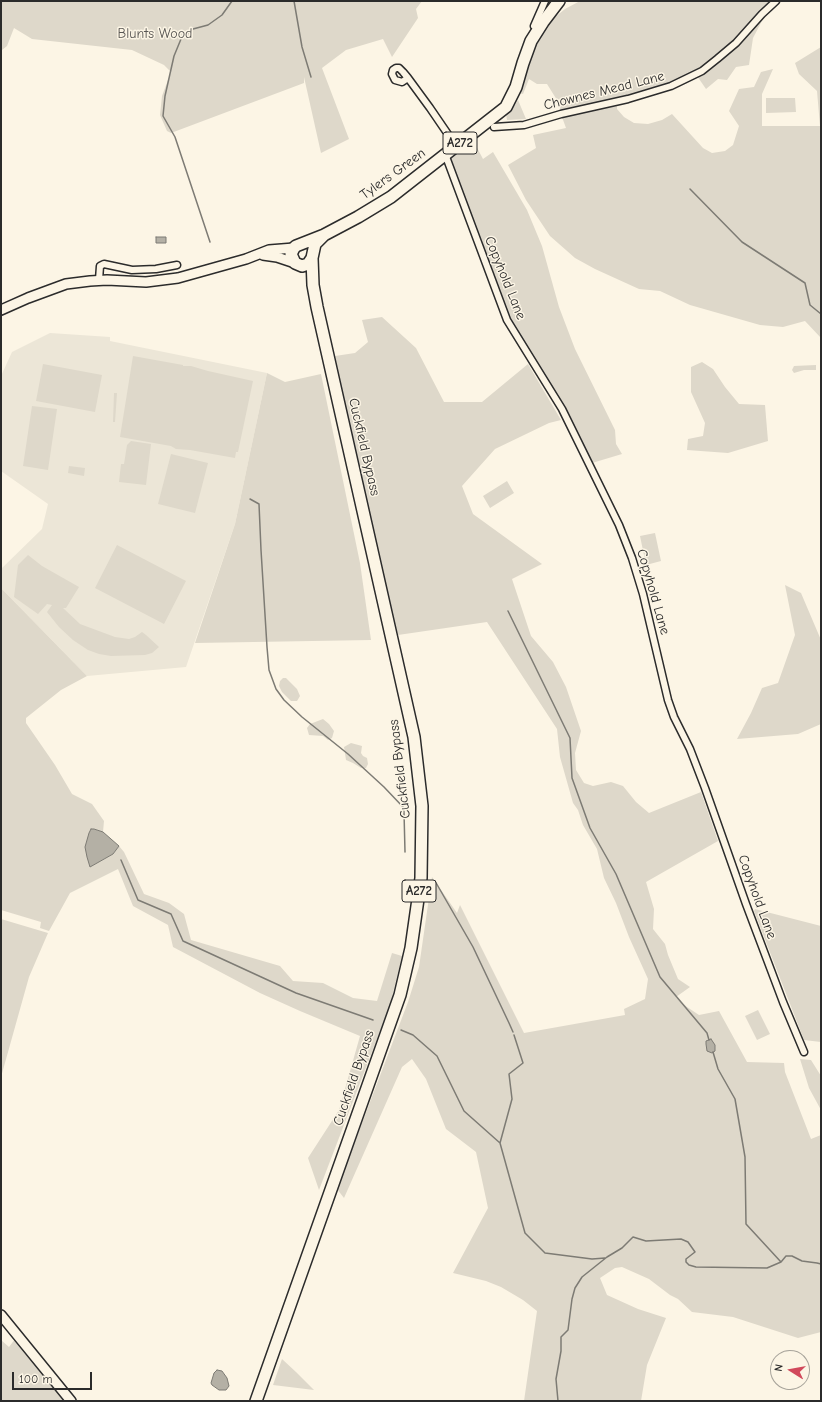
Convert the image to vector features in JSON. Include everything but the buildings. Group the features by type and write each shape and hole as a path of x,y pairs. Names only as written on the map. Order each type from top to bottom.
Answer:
{"highway":[{"name":"Tylers Green","path":"546,6 559,1"},
{"name":"Tylers Green","path":"546,6 569,1"},
{"name":"Tylers Green","path":"297,246 324,235 358,218 391,197 509,103 532,41 543,22 546,6"},
{"name":"A272","path":"312,256 315,244 324,235"},
{"path":"297,246 307,246 310,248 312,256 311,261 305,265 297,264 292,258 291,254 297,246"},
{"name":"Cuckfield Bypass","path":"256,1401 400,995 412,948 421,878 422,806 414,737 313,285 312,256"},
{"name":"Cuckfield Bypass","path":"297,264 304,269 313,285"}],"main road":[{"name":"Tylers Green","path":"1,310 61,286 94,281 146,282 191,276 257,255 268,250 297,246"},
{"name":"Tylers Green","path":"257,255 277,257 297,264"},
{"path":"1,1315 71,1401"}],"street":[{"name":"Chownes Mead Lane","path":"494,127 504,123 524,125 561,114 622,101 671,86 687,79 702,71 736,43 776,1"},
{"name":"Tylers Green","path":"534,26 546,6"},
{"path":"408,78 456,146"},
{"name":"Copyhold Lane","path":"445,154 507,320 562,409 619,525 632,558 643,594 670,706 705,788 746,904 804,1052"},
{"path":"94,281 101,264 132,270 156,269 177,265"}],"shaded area":[{"path":"156,237 166,237 166,243 156,243"},
{"path":"50,333 110,337 110,341 267,373 235,524 186,667 87,676 1,588 1,569 42,529 48,504 1,471 1,376 12,352"},
{"path":"91,829 103,832 119,846 113,854 90,867 85,847"},
{"path":"711,1039 715,1045 715,1051 712,1053 707,1051 706,1044 706,1041"},
{"path":"217,1370 222,1371 227,1378 229,1386 226,1390 219,1390 211,1383 214,1373"}],"green space":[{"name":"Blunts Wood","path":"1,1 422,1 416,9 418,18 392,57 383,39 346,50 322,68 349,139 321,153 304,77 304,83 171,133 167,131 160,115 162,96 171,72 164,65 132,50 32,39 14,28 7,46 2,50 1,57"},
{"path":"580,1 772,1 759,15 764,17 753,38 749,65 736,67 727,80 718,79 706,89 695,73 671,84 627,97 561,111 557,100 547,84 537,84 529,79 523,94 519,93 526,63 534,43 554,18 565,9"},
{"path":"821,47 821,338 805,321 783,327 760,325 690,305 660,291 639,289 575,258 550,236 526,200 508,165 536,148 533,135 566,128 562,117 617,106 617,109 624,117 634,123 648,124 662,120 672,114 703,148 712,153 725,151 733,145 739,126 729,111 739,89 754,87 761,72 773,69 762,94 762,126 820,126 817,91 799,74 795,63"},
{"path":"766,98 795,98 796,112 766,113"},
{"path":"518,100 526,119 507,120 506,113"},
{"path":"474,142 483,159 493,152 527,210 542,246 559,307 575,349 615,430 616,444 622,454 592,463 551,384 509,319 451,159"},
{"path":"382,317 416,348 444,402 482,402 528,364 561,420 549,423 495,449 462,486 473,514 542,564 512,579 531,636 553,662 566,687 581,731 575,753 576,770 584,783 593,786 611,782 623,786 636,802 649,813 701,792 718,841 646,882 654,909 653,929 665,944 678,979 690,987 676,997 699,1015 719,1011 747,1062 784,1063 785,1072 811,1139 821,1135 821,1332 798,1338 733,1317 692,1312 678,1299 670,1295 649,1279 622,1267 615,1268 600,1278 607,1295 638,1309 666,1318 647,1365 641,1401 524,1401 537,1311 523,1300 501,1287 486,1281 453,1273 488,1208 476,1152 446,1129 426,1079 412,1059 402,1067 344,1198 337,1189 408,1002 419,967 432,877 457,913 460,905 524,1033 625,1015 624,1009 645,999 648,979 604,878 597,849 583,825 578,810 573,803 560,757 557,729 487,622 398,635 378,557 335,356 355,353 368,342 362,320"},
{"path":"133,356 183,366 191,366 253,381 238,452 236,452 235,458 176,449 171,446 120,437"},
{"path":"702,362 713,369 739,404 765,405 768,441 728,453 687,450 688,439 703,436 705,423 691,392 691,367"},
{"path":"43,364 102,375 95,412 36,401"},
{"path":"816,365 816,370 804,370 794,373 792,370 794,366"},
{"path":"267,373 285,382 321,374 360,563 371,640 195,643 235,524"},
{"path":"114,393 117,393 115,422 113,422"},
{"path":"32,406 57,409 48,470 23,466"},
{"path":"131,441 151,444 146,485 119,482 121,464 124,464 127,445"},
{"path":"171,454 208,463 195,513 158,504"},
{"path":"69,466 85,468 84,476 68,473"},
{"path":"507,481 514,493 490,508 483,496"},
{"path":"655,533 661,561 646,565 640,536"},
{"path":"117,545 186,581 164,624 95,588"},
{"path":"28,555 42,566 79,587 66,608 63,608 80,624 115,637 129,639 142,632 159,647 152,653 145,655 111,656 88,650 73,640 59,627 47,612 52,605 47,604 38,614 14,597 18,565"},
{"path":"785,585 801,593 821,640 821,724 798,734 737,739 762,688 778,683 795,635"},
{"path":"1,588 87,676 61,690 26,718 26,723 55,765 72,794 92,804 104,821 103,832 91,829 90,867 113,854 119,846 124,852 144,894 169,903 184,914 191,940 280,966 293,981 323,983 353,998 377,1001 392,953 402,956 390,1005 319,1190 308,1158 339,1110 360,1036 260,993 173,947 168,925 133,906 118,869 70,893 49,931 40,928 41,922 1,910"},
{"path":"283,678 286,678 297,689 300,696 297,701 291,701 282,692 279,686 280,681"},
{"path":"323,719 334,731 332,738 328,740 323,736 309,735 307,728 310,724"},
{"path":"351,743 362,746 361,753 367,758 368,764 366,768 361,768 346,760 344,747"},
{"path":"755,909 821,926 821,1042 804,1040 754,911"},
{"path":"1,919 48,933 29,977 1,1077"},
{"path":"758,1010 770,1034 757,1040 745,1016"},
{"path":"800,1059 811,1060 821,1076 821,1110 809,1088"},
{"path":"18,1335 71,1401 1,1401 1,1340 9,1347"},
{"path":"282,1359 296,1372 314,1390 273,1385"}],"waterway":[{"path":"210,242 175,137 163,116 165,96 174,56 181,39 193,29 208,25 222,15 232,1"},
{"path":"294,1 302,47 311,77"},
{"path":"690,189 742,242 805,283 810,305 821,314"},
{"path":"250,499 259,504 269,670 276,689 284,700 302,717 348,754 384,787 403,807 405,852"},
{"path":"508,611 570,738 572,778 590,828 616,874 660,977 707,1033 709,1040"},
{"path":"121,860 138,900 171,914 183,941 296,993 373,1020"},
{"path":"435,881 473,947 513,1032"},
{"path":"401,1030 413,1035 437,1056 464,1111 500,1143"},
{"path":"514,1035 523,1063 509,1074 512,1099 500,1143 525,1233 545,1253 592,1259 605,1258"},
{"path":"713,1052 718,1069 735,1099 745,1157 746,1224 781,1262"},
{"path":"558,1401 556,1379 561,1351 561,1337 568,1330 575,1288 582,1277 607,1257 622,1248 633,1237 646,1241 681,1239 688,1242 695,1252 686,1259 686,1262 689,1265 696,1267 767,1268 781,1262 786,1256 792,1256 802,1261 821,1264"}]}
